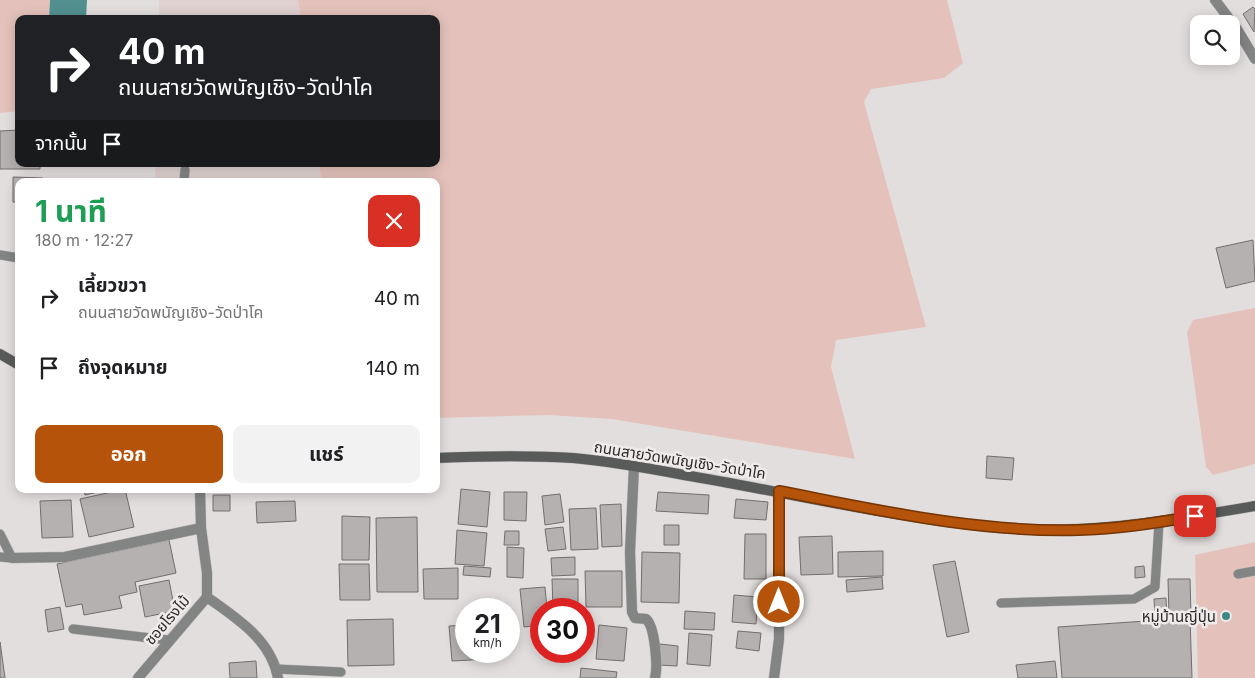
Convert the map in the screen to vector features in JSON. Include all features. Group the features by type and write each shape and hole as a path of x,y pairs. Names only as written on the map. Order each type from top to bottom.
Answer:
{"main road":[{"path":"0,354 15,363"},
{"name":"ถนนสายวัดพนัญเชิง-วัดป่าโค","path":"440,458 517,455 574,458 634,466 779,491 906,516 992,527 1079,530 1159,522 1255,506"}],"street":[{"path":"1215,0 1238,29 1255,59"},
{"path":"634,466 630,552 632,612 635,618 646,619 651,628 658,670 655,678"},
{"path":"774,678 779,639 779,491"},
{"name":"ซอยโรงไม้","path":"138,678 168,640 190,619 207,597 207,573 201,528 200,493"},
{"path":"12,558 65,557 201,528"},
{"path":"207,597 251,630 263,643 277,674"}],"lane":[{"path":"184,178 185,170"},
{"path":"0,255 15,257"},
{"path":"1001,603 1134,599 1155,587 1159,522"},
{"path":"0,534 12,558"},
{"path":"0,557 12,558"},
{"path":"1238,574 1255,571"},
{"path":"73,629 168,640"},
{"path":"277,674 341,672"}],"shaded area":[{"path":"0,0 50,0 49,15 15,15 15,111 0,113"},
{"path":"159,0 298,0 300,15 159,15"},
{"path":"298,0 947,0 963,63 944,78 871,89 864,102 926,327 836,340 831,367 855,459 612,419 548,415 440,418 440,178 321,178 320,167 440,167 440,15 300,15"},
{"path":"155,167 320,167 321,178 155,178"},
{"path":"1255,308 1255,464 1213,475 1206,467 1187,332 1193,320"},
{"name":"หมู่บ้านญี่ปุ่น","path":"1255,542 1255,678 1198,678 1195,555"}],"water":[{"path":"50,0 87,0 86,15 49,15"}],"building":[{"path":"1253,7 1255,9 1254,32 1243,14"},
{"path":"15,130 15,167 40,167 40,169 0,169 0,131"},
{"path":"13,177 43,178 15,178 15,202 13,202"},
{"path":"1253,240 1255,281 1226,288 1216,248"},
{"path":"987,456 1014,458 1012,480 986,478"},
{"path":"461,489 490,492 487,527 458,524"},
{"path":"504,492 527,492 526,521 504,520"},
{"path":"658,492 709,495 708,514 656,511"},
{"path":"107,493 126,493 134,527 89,537 80,499"},
{"path":"560,494 564,522 545,525 542,496"},
{"path":"213,495 230,495 230,511 213,511"},
{"path":"736,499 768,502 766,520 734,518"},
{"path":"71,500 73,537 42,538 40,501"},
{"path":"295,501 296,521 257,523 256,502"},
{"path":"621,504 622,546 602,547 600,505"},
{"path":"596,508 598,549 571,550 569,509"},
{"path":"342,516 370,517 369,560 342,560"},
{"path":"417,517 418,592 377,592 376,518"},
{"path":"664,525 679,525 679,545 664,545"},
{"path":"563,527 566,549 548,551 545,529"},
{"path":"457,530 487,533 484,566 455,564"},
{"path":"505,531 519,531 519,545 504,545"},
{"path":"745,534 766,534 766,579 744,579"},
{"path":"832,536 833,574 801,575 799,537"},
{"path":"169,540 176,573 135,582 137,592 119,596 122,608 84,615 82,604 66,607 57,564"},
{"path":"507,547 524,548 523,578 507,577"},
{"path":"883,551 883,576 838,577 838,552"},
{"path":"642,552 680,553 679,603 641,602"},
{"path":"575,557 575,575 552,576 551,558"},
{"path":"955,561 969,632 947,637 933,565"},
{"path":"339,564 369,564 370,600 340,600"},
{"path":"464,566 491,568 490,577 463,575"},
{"path":"1144,566 1145,577 1135,578 1135,567"},
{"path":"458,568 458,598 424,599 423,569"},
{"path":"585,571 622,571 622,607 595,607 595,598 586,598"},
{"path":"882,577 883,589 847,592 846,580"},
{"path":"552,579 578,579 578,598 553,598"},
{"path":"1168,579 1190,579 1191,616 1169,616"},
{"path":"169,580 175,611 145,617 139,586"},
{"path":"545,587 546,598 530,598 530,626 524,627 520,589"},
{"path":"734,595 758,597 756,624 732,622"},
{"path":"1166,598 1167,616 1155,616 1154,599"},
{"path":"60,607 64,629 48,632 45,610"},
{"path":"685,611 715,613 714,630 684,629"},
{"path":"1190,618 1192,678 1062,678 1058,627"},
{"path":"393,619 394,665 348,666 347,620"},
{"path":"599,625 627,628 624,661 596,659"},
{"path":"449,626 455,626 455,661 452,661"},
{"path":"738,631 761,633 759,651 736,648"},
{"path":"689,633 712,635 710,666 687,664"},
{"path":"0,642 5,678 0,678"},
{"path":"660,644 678,646 677,666 659,665"},
{"path":"256,661 257,678 230,678 229,663"},
{"path":"1055,661 1057,678 1018,678 1016,665"},
{"path":"581,668 617,672 616,678 580,678"}],"place":[{"name":"หมู่บ้านญี่ปุ่น","path":"1226,616"}],"route":[{"path":"779,602 779,491 906,516 992,527 1079,530 1159,522 1195,516"}]}
